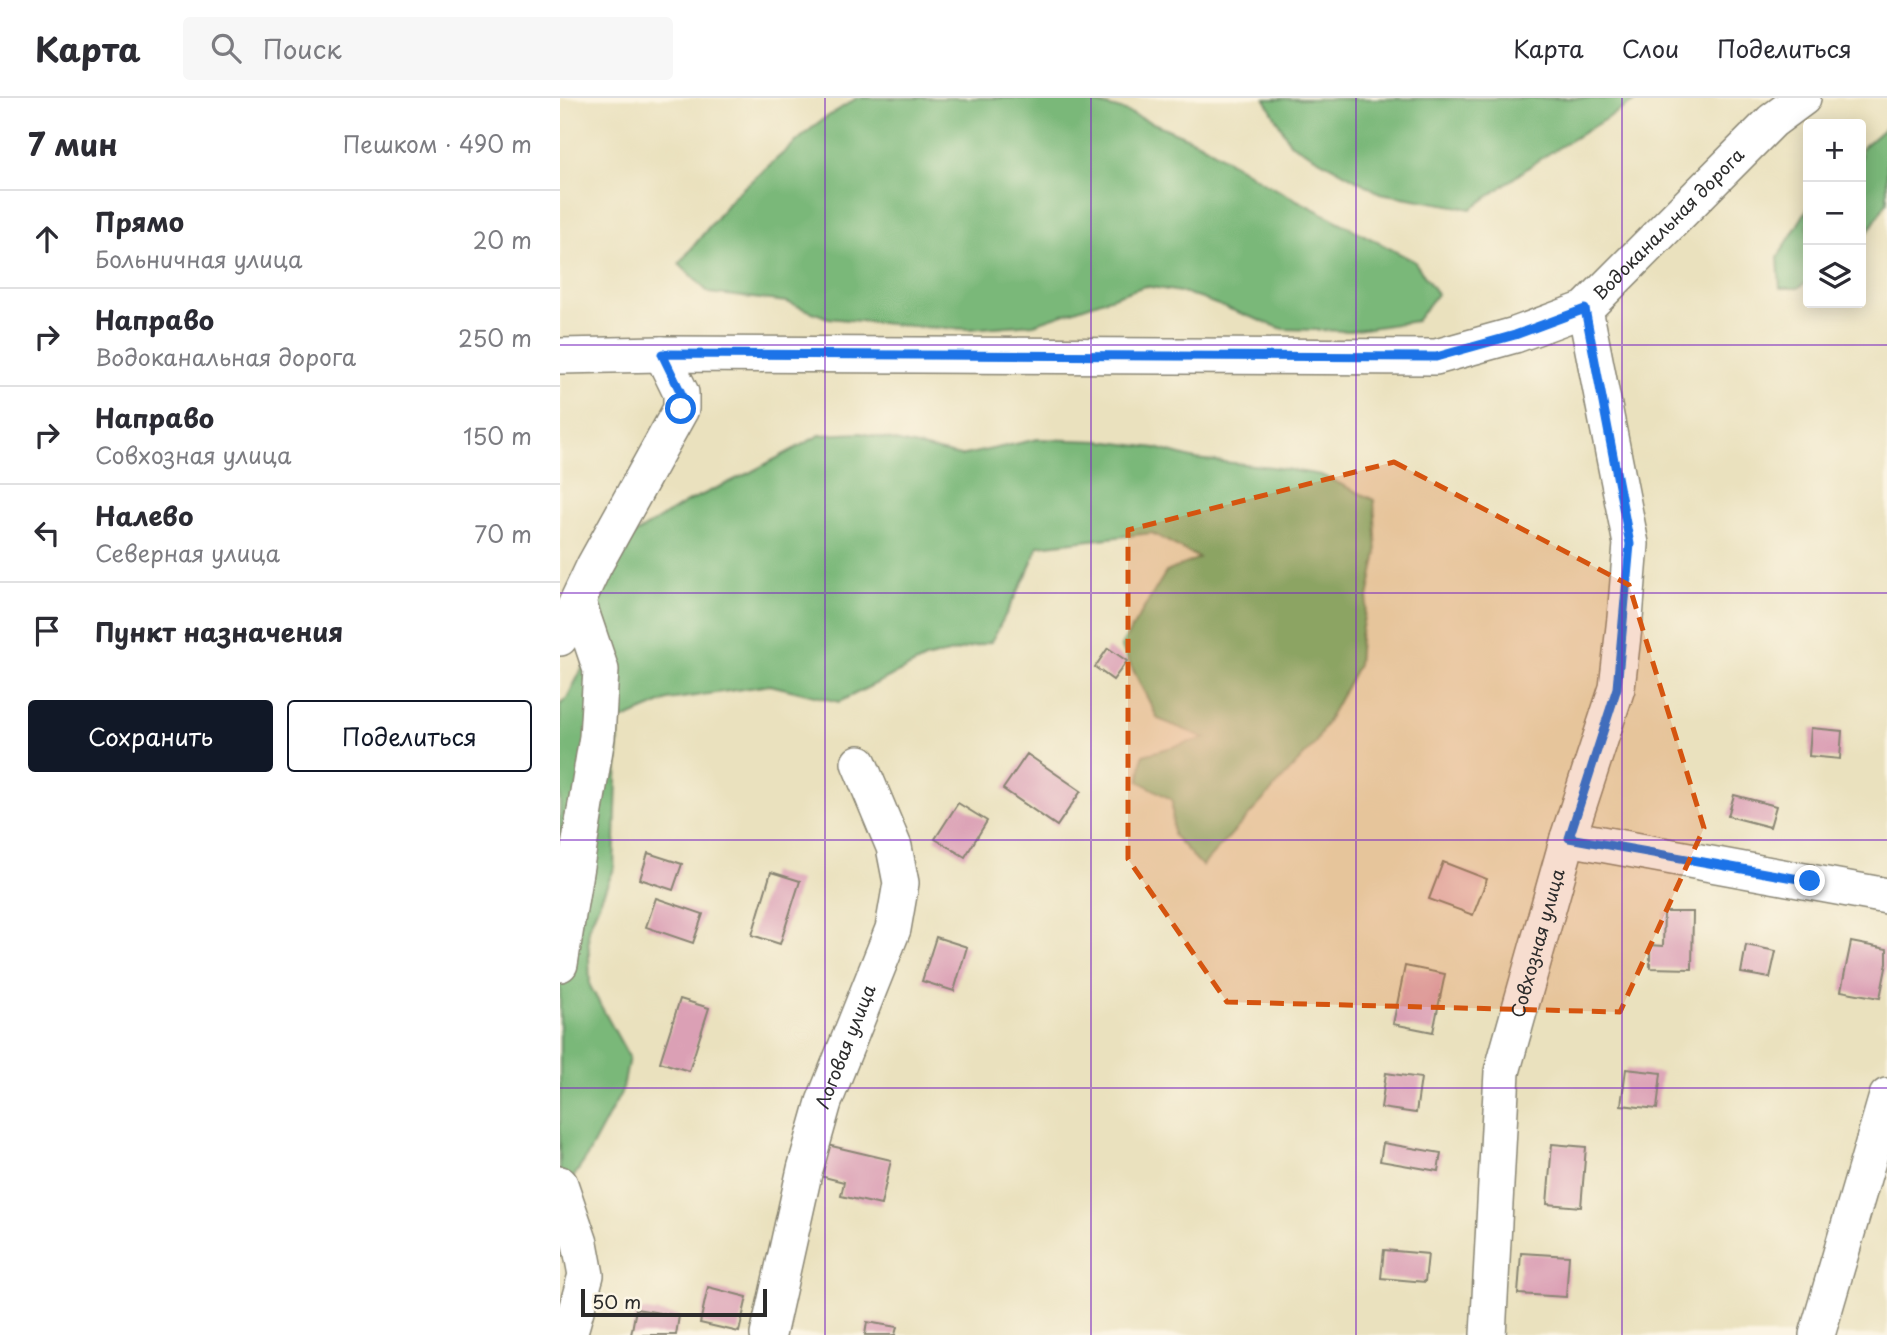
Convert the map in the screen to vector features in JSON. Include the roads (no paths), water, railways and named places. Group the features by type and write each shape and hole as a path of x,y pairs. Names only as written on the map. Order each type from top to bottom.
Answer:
{"street":[{"name":"Водоканальная дорога","path":"560,356 662,354 1436,357 1515,335 1585,309 1772,121 1803,98"},
{"name":"Совхозная улица","path":"1488,1335 1502,1072 1569,838 1617,688 1630,544 1585,309"},
{"path":"560,638 594,566 681,409 681,393 662,354"},
{"path":"560,964 597,737 601,670 578,602"},
{"name":"Логовая улица","path":"768,1335 805,1169 824,1102 893,929 901,883 894,847 859,763"},
{"path":"1569,838 1887,896"},
{"path":"1817,1335 1887,1096"},
{"path":"560,1184 580,1242 586,1275 569,1335"}]}
